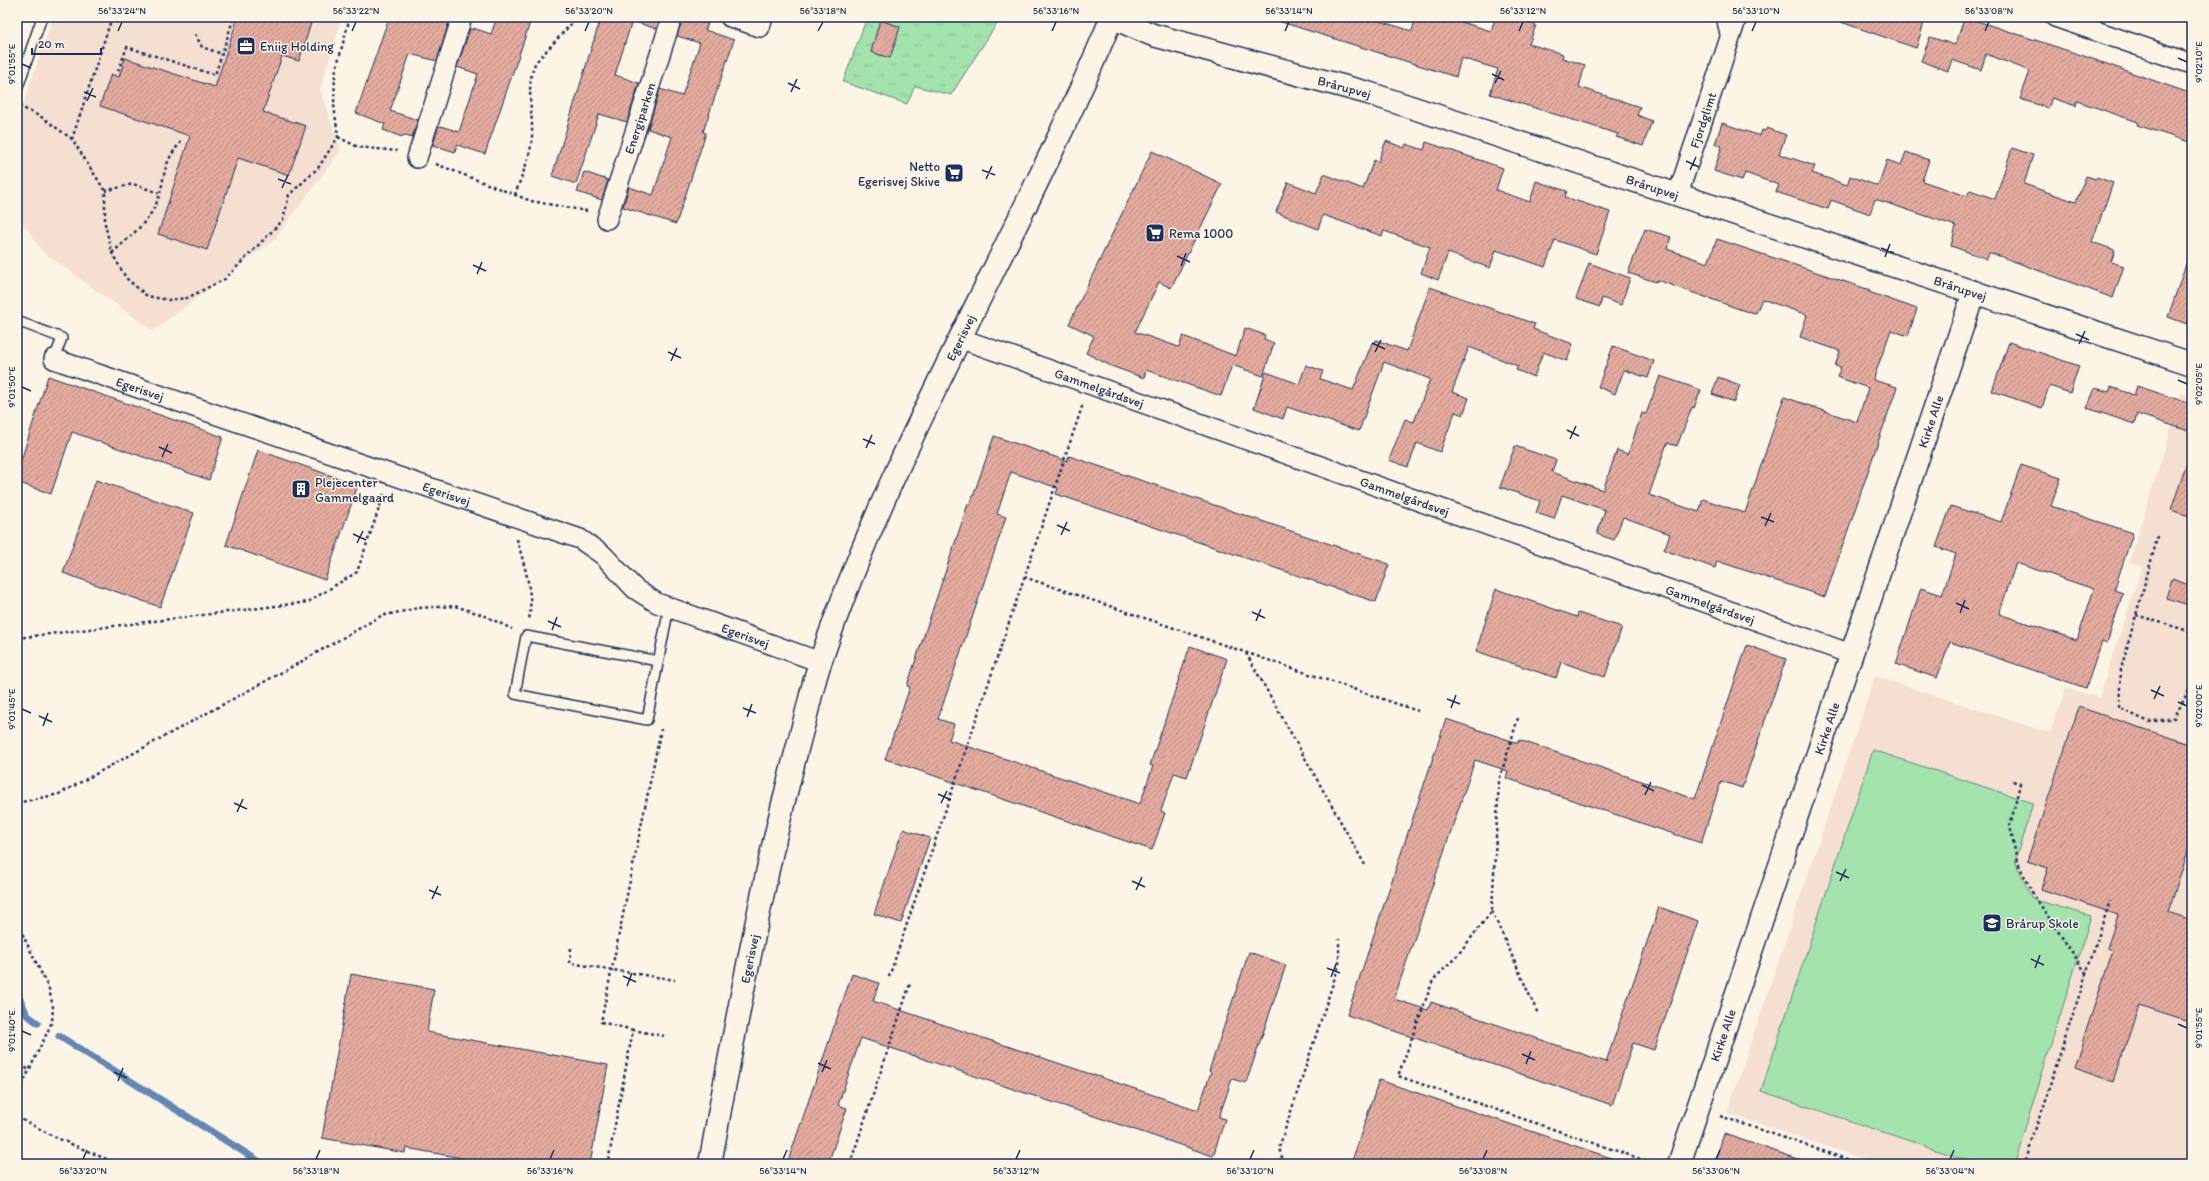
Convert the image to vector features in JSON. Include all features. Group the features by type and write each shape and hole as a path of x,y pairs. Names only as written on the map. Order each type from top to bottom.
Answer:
{"street":[{"path":"417,158 462,17"},
{"name":"Energiparken","path":"607,219 672,17"},
{"path":"730,17 760,26 763,17"},
{"name":"Brårupvej","path":"1111,17 1153,35 1368,93 2192,364"},
{"name":"Egerisvej","path":"710,1164 754,933 784,796 820,662 855,568 890,485 959,338 1065,125 1111,17"},
{"name":"Fjordglimt","path":"1678,194 1738,17"},
{"path":"2055,17 2192,64"},
{"name":"Kirke Alle","path":"1679,1164 1974,292"},
{"name":"Gammelgårdsvej","path":"959,338 1851,654"},
{"name":"Egerisvej","path":"54,359 580,540 603,555 635,589 657,603 820,662"}],"lane":[{"path":"17,90 42,17"},
{"path":"1722,17 1728,47"},
{"path":"17,321 62,338 54,359"},
{"path":"658,661 526,636 515,694 647,720 669,607"}],"path":[{"path":"72,139 112,17"},
{"path":"118,71 127,47 215,75 234,17"},
{"path":"17,105 43,118 72,139 105,191 106,224 112,254 126,278 147,296 168,300 187,298 225,279 283,220 289,195 318,168 338,137 334,105 334,73 350,17"},
{"path":"515,195 525,166 532,137 531,105 534,67 536,62 572,24 576,17"},
{"path":"195,34 202,47 222,54"},
{"path":"338,137 358,147 398,151 515,195 544,204 586,211 607,219"},
{"path":"112,254 144,223 156,205 165,167 171,153 181,142"},
{"path":"105,191 133,184 159,193"},
{"path":"888,977 1090,384"},
{"path":"17,638 308,602 357,572 391,474"},
{"path":"17,803 59,794 297,664 381,616 418,608 455,606 483,615 526,636 530,615 530,595 527,572 514,531 513,516"},
{"path":"2158,536 2121,669 2119,708 2150,722 2174,718 2189,690 2192,679"},
{"path":"1024,577 1418,711"},
{"path":"2136,615 2192,632"},
{"path":"1246,652 1365,865"},
{"path":"1518,718 1499,781 1492,911 1538,1014"},
{"path":"663,722 601,1022 664,1036"},
{"path":"2013,782 2020,784 2010,826 2017,861 2033,894 2086,973"},
{"path":"2024,1164 2110,901"},
{"path":"1492,911 1457,956 1433,980 1398,1076 1655,1164"},
{"path":"17,923 49,989 53,1007 52,1022 17,1096"},
{"path":"1284,1164 1279,1148 1340,965 1339,939"},
{"path":"571,948 570,963 675,980"},
{"path":"850,1164 910,984"},
{"path":"618,1164 608,1162 633,1030"},
{"path":"17,1059 29,1070"},
{"path":"1698,1109 1861,1164"},
{"path":"17,1117 57,1138 118,1164"}],"shaded area":[{"path":"53,17 342,17 320,90 341,150 274,240 153,331 43,252 17,215 17,122"},
{"name":"Brårup Skole","path":"2182,393 2192,396 2192,1164 1878,1164 1727,1113 1875,676 2050,733 2066,688 2099,698 2142,567 2129,563"}],"green space":[{"path":"867,17 1001,17 951,95 915,86 907,104 843,82"},
{"path":"1873,750 2033,803 2015,861 2032,899 2091,916 2014,1164 1978,1164 1761,1091"}],"building":[{"path":"238,17 294,17 311,23 299,61 282,56 263,112 306,126 289,175 238,158 207,250 158,234 190,136 100,106 111,74 119,77 125,58 215,87"},
{"path":"389,17 434,17 449,22 437,61 410,54 390,111 418,120 412,138 403,135 402,137 383,130 385,124 356,113"},
{"path":"497,17 532,17 485,154 457,145 455,152 433,145 438,127 441,126 459,132 478,74 457,67 470,29 473,30 473,28 491,34"},
{"path":"601,17 660,17 657,29 632,21 615,75 639,83 627,122 599,114 576,184 552,176"},
{"path":"683,17 708,24 705,30 734,40 703,132 706,133 676,224 623,207 629,187 653,195 672,137 648,129 660,89 682,96 700,43 677,36"},
{"path":"1279,17 1367,17 1412,31 1416,17 1445,17 1491,31 1495,19 1505,22 1507,17 1513,17 1536,25 1529,44 1563,54 1562,58 1585,65 1579,87 1640,107 1637,115 1652,121 1643,146 1616,137 1618,134 1490,94 1498,69 1461,58 1456,77 1278,21"},
{"path":"1835,17 1926,17 1916,48 1835,20"},
{"path":"1965,17 2084,56 2192,94 2192,143 2137,125 2138,122 2077,101 2076,106 2052,98 2048,108 2020,99 2030,71 1986,54 1981,70 1952,60 1948,71 1921,61 1930,37 1955,45"},
{"path":"880,20 900,27 890,58 871,52"},
{"path":"1722,123 1760,136 1762,130 1765,131 1767,128 1786,135 1779,154 1815,166 1812,173 1847,185 1850,176 1878,186 1887,160 1901,165 1906,152 1929,160 1922,181 1967,196 1970,190 1995,199 2012,148 2033,155 2024,184 2076,202 2086,176 2096,179 2097,177 2113,183 2092,242 2115,250 2111,262 2124,266 2113,298 1991,253 1989,253 1987,259 1951,246 1956,226 1875,199 1870,214 1831,200 1828,209 1776,192 1779,185 1745,173 1742,180 1714,171 1722,146 1715,144"},
{"path":"1386,141 1404,148 1406,144 1424,150 1426,142 1503,168 1496,190 1530,202 1536,181 1567,191 1565,197 1610,212 1596,254 1555,240 1545,267 1496,250 1490,268 1448,253 1438,280 1421,273 1430,247 1384,231 1382,236 1323,215 1318,229 1276,212 1288,182 1316,193 1324,174 1363,189 1374,160 1378,162"},
{"name":"Rema 1000","path":"1152,151 1222,184 1171,288 1159,282 1135,332 1179,347 1183,336 1236,356 1245,328 1265,335 1264,339 1274,343 1263,376 1232,365 1221,396 1146,370 1144,378 1111,366 1086,353 1094,336 1069,324"},
{"path":"584,172 608,180 602,200 577,192"},
{"path":"1645,229 1671,237 1667,249 1708,263 1717,239 1870,290 1869,292 1917,309 1908,336 1891,330 1873,380 1897,387 1825,597 1717,561 1715,568 1664,550 1670,534 1623,517 1614,540 1597,534 1605,510 1562,495 1554,519 1536,513 1540,501 1500,487 1515,446 1556,460 1552,472 1603,490 1617,450 1628,454 1642,413 1646,414 1660,376 1701,390 1694,408 1692,407 1677,446 1667,443 1649,495 1699,512 1703,499 1745,513 1784,397 1857,422 1868,388 1837,377 1841,367 1835,366 1840,351 1800,337 1807,315 1762,299 1756,313 1745,311 1657,280 1656,282 1628,273"},
{"path":"2189,255 2192,255 2192,310 2187,324 2168,317"},
{"path":"1589,263 1630,278 1621,305 1602,298 1600,307 1576,299"},
{"path":"1430,287 1535,324 1533,329 1573,344 1567,361 1543,352 1534,377 1516,370 1518,366 1469,347 1452,392 1469,398 1463,415 1455,412 1440,452 1417,443 1408,467 1389,460 1405,419 1414,422 1430,379 1384,362 1359,431 1287,407 1283,419 1254,408 1266,372 1299,384 1306,365 1323,371 1320,379 1353,390 1372,343 1375,343 1376,340 1407,351"},
{"path":"2009,342 2079,366 2070,393 2049,386 2042,408 1992,391"},
{"path":"1613,346 1654,361 1648,378 1624,370 1615,394 1598,387"},
{"path":"48,376 223,437 209,480 72,432 51,494 17,482 17,473"},
{"path":"1718,377 1740,385 1734,402 1712,394"},
{"path":"2137,386 2192,404 2192,432 2137,414 2134,424 2087,408 2095,388 2109,392 2111,387 2134,395"},
{"path":"994,436 1067,461 1069,456 1389,564 1376,602 1056,494 1058,488 1011,472 997,514 1006,517 938,719 954,724 949,740 1140,804 1153,766 1150,765 1190,646 1227,659 1187,777 1174,773 1161,811 1165,813 1152,850 885,759 910,687 907,686 968,504 970,505"},
{"path":"258,450 358,485 325,580 226,545"},
{"path":"2189,457 2192,457 2192,517 2171,510"},
{"path":"2021,465 2061,478 2051,506 2133,533 2114,590 2123,593 2107,643 2102,641 2086,688 1950,642 1937,678 1896,664 1921,588 1942,595 1956,554 1936,547 1951,506 2001,522","holes":["2016,563 2094,589 2077,640 1999,614"]},
{"path":"96,480 194,513 160,607 63,573"},
{"path":"2172,579 2192,586 2192,606 2166,598"},
{"path":"1496,589 1577,617 1578,613 1622,627 1605,677 1561,662 1556,678 1476,651"},
{"path":"1747,645 1786,659 1742,788 1721,781 1701,843 1506,778 1508,771 1475,760 1394,999 1428,1010 1431,1002 1606,1062 1659,907 1698,921 1654,1050 1633,1043 1612,1105 1347,1015 1446,719 1518,743 1519,740 1695,799"},
{"path":"2079,707 2192,745 2192,839 2168,912 2192,920 2192,1022 2139,1005 2114,1081 2074,1067 2113,950 2107,948 2118,915 2041,889 2048,868 2027,861"},
{"path":"903,829 930,838 901,923 874,914"},
{"path":"1249,952 1286,965 1246,1083 1232,1079 1219,1117 1225,1119 1213,1156 861,1038 838,1105 847,1108 828,1164 787,1164 852,974 879,983 873,1001 1198,1110 1211,1072 1209,1071"},
{"path":"351,974 434,989 427,1032 608,1065 590,1164 495,1164 406,1148 405,1153 322,1138"},
{"path":"1379,1080 1620,1161 1619,1164 1351,1164"},
{"path":"1724,1134 1804,1161 1803,1164 1714,1164"}],"waterway":[{"path":"17,993 27,1015 38,1023"},
{"path":"59,1036 263,1164"}],"place":[{"name":"Eniig Holding","path":"246,46"},
{"name":"Netto Egerisvej Skive","path":"954,173"},
{"name":"Rema 1000","path":"1155,233"},
{"name":"Plejecenter Gammelgaard","path":"301,489"},
{"name":"Brårup Skole","path":"1992,923"}]}
